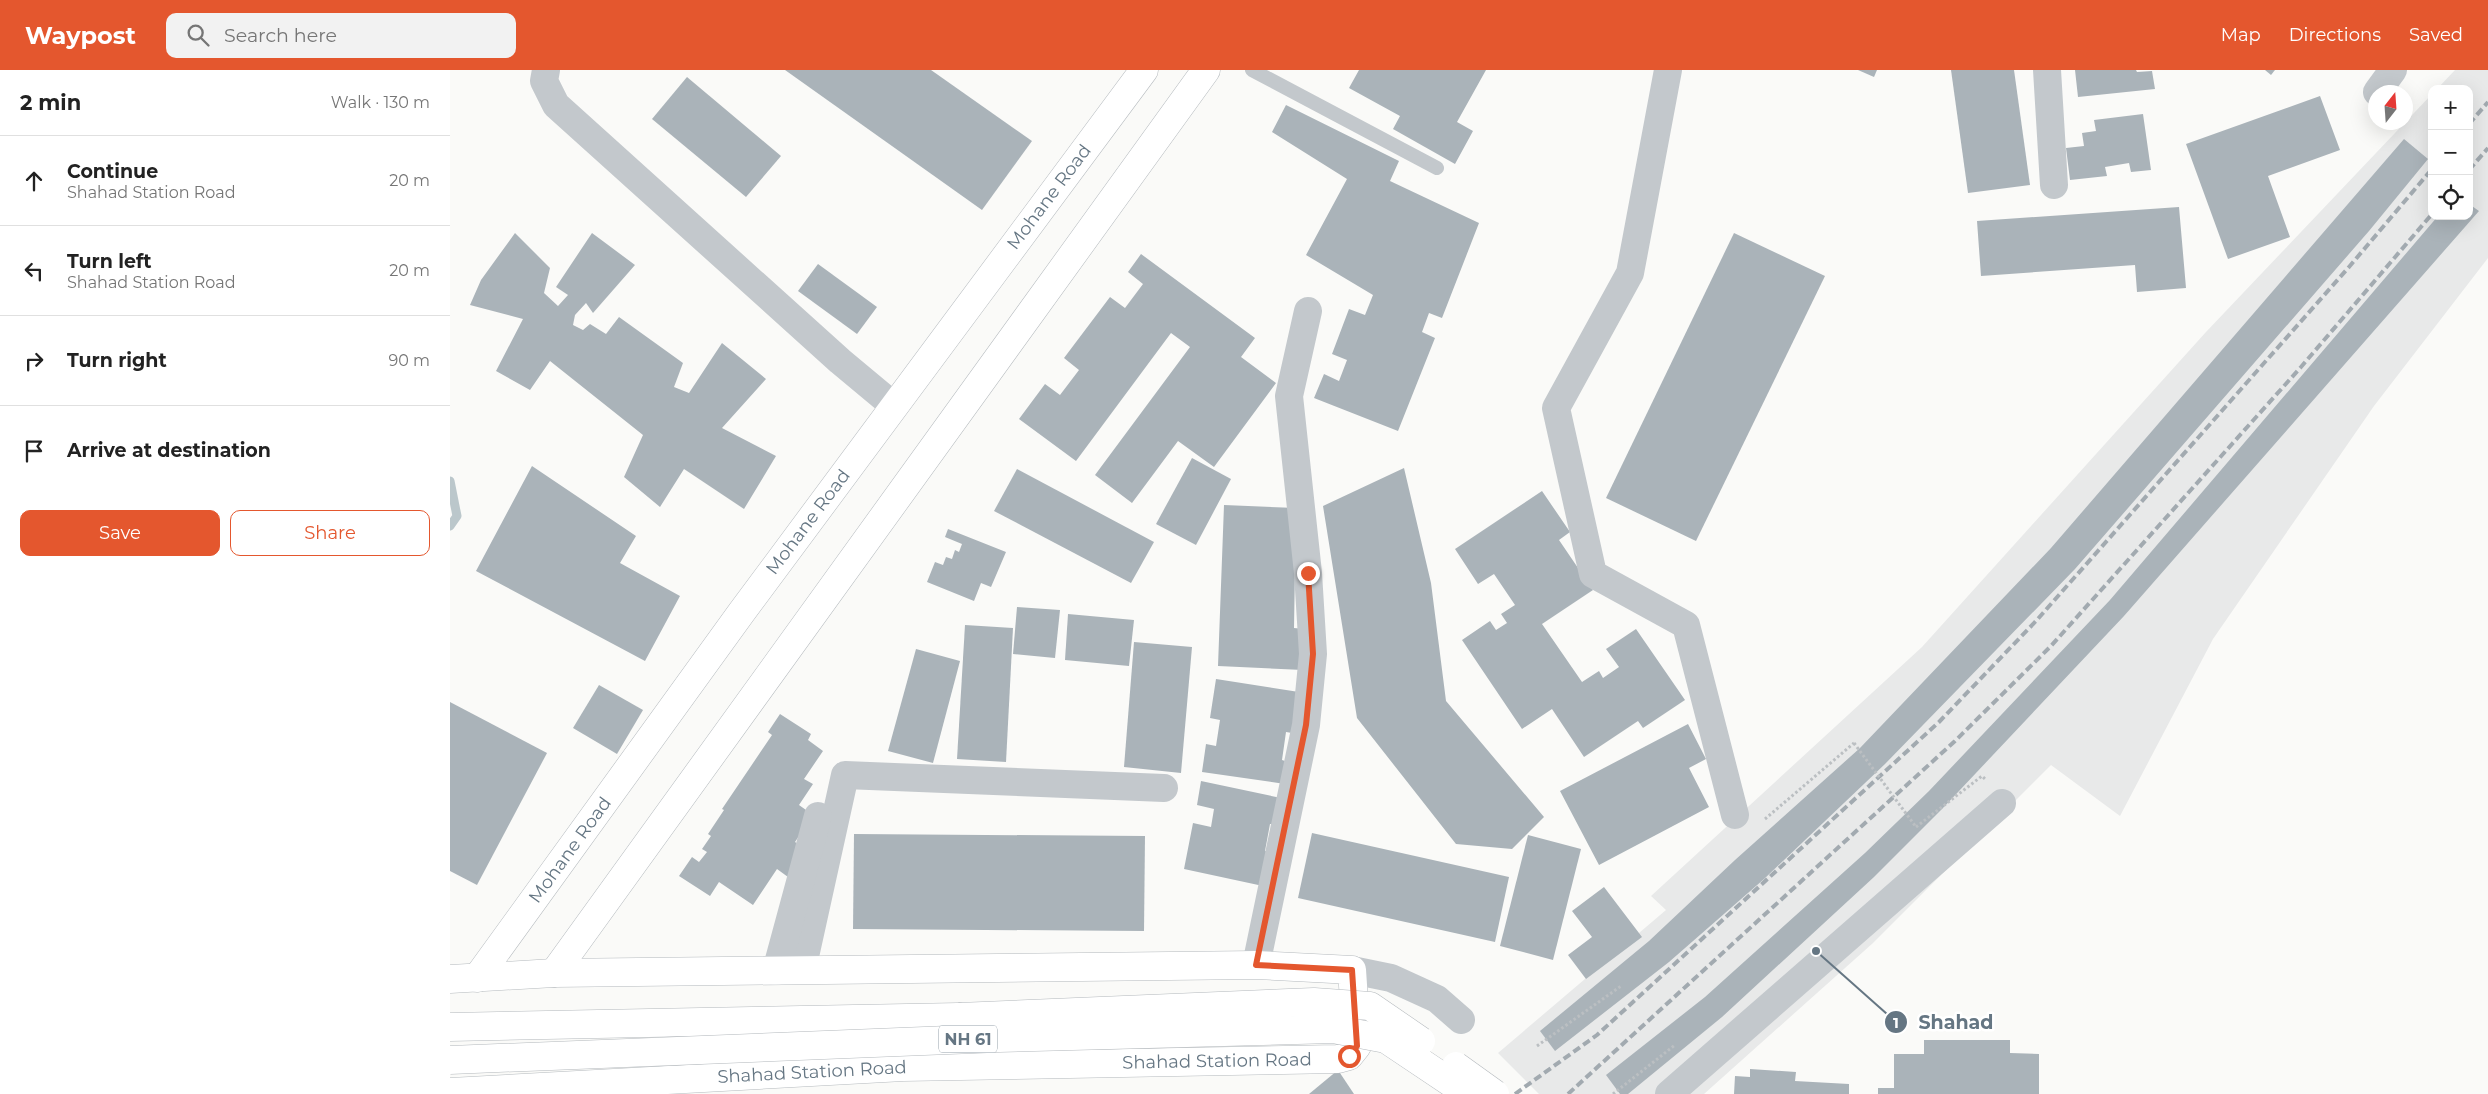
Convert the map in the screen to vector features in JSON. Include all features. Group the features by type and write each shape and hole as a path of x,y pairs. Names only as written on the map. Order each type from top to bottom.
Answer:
{"main road":[{"name":"Mohane Road","path":"477,978 740,613 1144,70"},
{"path":"554,973 1206,70"},
{"path":"450,979 554,973 1256,965 1352,970"},
{"name":"Shahad Station Road","path":"450,1092 622,1088 903,1067 1338,1059 1349,1056 1357,1046 1352,970"},
{"name":"NH 61","path":"450,1027 959,1017 1314,1002 1370,1006 1495,1094"},
{"name":"NH 61","path":"450,1060 960,1039 1333,1029 1386,1039 1468,1094"}],"street":[{"path":"546,70 544,81 556,105 840,361 894,406"},
{"path":"1668,70 1630,272 1556,408 1593,574 1686,625 1735,815"},
{"path":"2047,70 2054,185"},
{"path":"2382,85 2393,70"},
{"path":"1256,965 1306,725 1313,654 1308,573 1289,396 1308,311"},
{"path":"802,970 845,775 1164,788"},
{"path":"1669,1094 2002,803"},
{"path":"776,971 818,816"},
{"path":"1352,970 1391,978 1437,1000 1461,1020"}],"lane":[{"path":"1252,70 1437,168"}],"path":[{"path":"1765,820 1854,743 1916,827 1982,776"},
{"path":"1537,1046 1621,986"},
{"path":"1613,1094 1674,1045"}],"shaded area":[{"path":"2455,70 2488,70 2488,258 2374,406 2213,639 2120,816 2051,765 1873,943 1704,1094 1539,1094 1498,1053 1666,910 1651,896 1922,647 2206,332 2398,130 2413,130 2413,114 2428,98 2428,220 2473,220 2473,85 2441,85"}],"building":[{"path":"785,70 931,70 1032,141 982,210"},
{"path":"1359,70 1486,70 1457,122 1473,131 1455,164 1393,129 1400,116 1349,88"},
{"path":"1858,70 1877,70 1874,77"},
{"path":"1951,70 2014,70 2030,185 1968,193"},
{"path":"2075,70 2152,71 2155,89 2078,97"},
{"path":"2265,70 2275,70 2271,75"},
{"path":"687,77 781,156 746,197 652,119"},
{"path":"2320,96 2340,150 2268,176 2290,237 2228,259 2186,144"},
{"path":"1286,105 1399,161 1390,181 1479,223 1442,318 1429,313 1422,332 1435,338 1398,431 1314,398 1324,374 1339,381 1347,360 1332,354 1349,309 1365,315 1373,295 1306,255 1347,179 1272,132"},
{"path":"2143,114 2151,170 2131,172 2129,163 2105,167 2107,176 2070,180 2066,148 2084,146 2082,133 2096,131 2094,120"},
{"path":"2404,139 2428,159 2369,231 2075,569 1885,764 1764,879 1669,962 1555,1051 1540,1031 1649,941 1735,860 1860,748 2051,548"},
{"path":"2179,207 2186,288 2137,292 2135,265 1981,276 1977,221"},
{"path":"2473,207 2479,211 2473,218"},
{"path":"2435,220 2471,220 2124,616 1943,808 1874,877 1722,1017 1628,1094 1620,1094 1606,1075 1705,997 1865,853 1929,791 2110,600"},
{"path":"515,233 550,268 544,293 558,306 568,295 556,287 592,233 635,265 593,313 586,303 575,315 573,325 583,330 590,324 606,334 619,317 683,363 674,387 689,393 722,343 766,379 722,428 776,456 744,509 684,469 660,507 624,477 643,435 550,361 530,390 496,371 523,319 470,305 481,280"},
{"path":"1734,233 1825,276 1696,541 1606,498"},
{"path":"1141,254 1255,338 1241,357 1276,383 1214,467 1178,441 1132,503 1095,475 1190,347 1171,333 1076,461 1019,419 1045,384 1060,395 1079,370 1064,358 1110,297 1125,308 1143,284 1128,272"},
{"path":"818,264 877,307 857,334 798,291"},
{"path":"1192,458 1231,479 1196,545 1156,524"},
{"path":"532,466 636,536 620,563 680,596 645,661 476,571"},
{"path":"1404,468 1431,583 1446,701 1544,817 1512,849 1456,844 1357,718 1323,506"},
{"path":"1017,469 1154,542 1131,583 994,511"},
{"path":"1542,491 1570,532 1559,540 1593,590 1542,624 1582,682 1599,671 1603,678 1619,667 1606,649 1636,629 1685,700 1643,728 1638,721 1584,757 1552,709 1522,729 1462,640 1490,621 1496,630 1507,623 1501,614 1515,605 1494,574 1478,584 1455,549"},
{"path":"1224,505 1296,508 1294,628 1304,629 1303,670 1218,666"},
{"path":"948,529 1006,552 991,587 981,583 974,601 927,582 935,562 943,565 946,557 952,559 955,550 959,552 962,544 945,537"},
{"path":"1017,607 1060,610 1055,658 1013,654"},
{"path":"1068,614 1134,620 1129,666 1065,660"},
{"path":"965,625 1013,628 1006,762 957,759"},
{"path":"1134,642 1192,647 1181,773 1124,767"},
{"path":"916,649 960,661 933,763 888,751"},
{"path":"1216,679 1299,692 1292,733 1286,732 1282,760 1288,762 1285,784 1202,772 1206,744 1216,746 1220,720 1210,718"},
{"path":"599,685 643,710 617,754 573,728"},
{"path":"450,702 547,753 477,885 450,871"},
{"path":"780,714 811,734 808,740 823,751 804,779 813,784 799,805 813,815 795,842 806,849 788,877 777,869 753,905 719,882 710,896 679,876 692,857 699,862 707,852 702,849 711,836 708,834 724,810 722,809 772,735 768,732"},
{"path":"1688,724 1706,759 1689,768 1709,807 1599,865 1560,791"},
{"path":"1201,781 1281,798 1276,824 1270,824 1265,851 1270,852 1263,886 1184,869 1193,823 1211,827 1214,809 1197,805"},
{"path":"1312,833 1509,877 1495,942 1298,898"},
{"path":"854,834 1145,836 1144,931 853,929"},
{"path":"1528,835 1581,849 1553,960 1500,946"},
{"path":"1604,887 1642,937 1586,979 1568,955 1592,937 1572,911"},
{"path":"1924,1040 2010,1040 2010,1053 2039,1054 2039,1094 1878,1094 1878,1088 1894,1088 1894,1054 1924,1054"},
{"path":"1750,1069 1796,1072 1795,1081 1849,1084 1849,1094 1734,1094 1735,1076 1750,1077"},
{"path":"1338,1070 1354,1094 1309,1094"}],"waterway":[{"path":"450,481 457,516 450,526"}],"railway":[{"path":"2473,119 2488,102"},
{"path":"2473,165 2488,148"},
{"path":"1515,1094 1597,1035 1939,722 2036,621 2349,267 2428,174"},
{"path":"1568,1094 1955,741 2051,646 2301,367 2428,219"}],"place":[{"name":"Shahad","path":"1816,951"}],"route":[{"path":"1308,573 1313,654 1306,725 1256,965 1352,970 1357,1046 1349,1056"}]}
